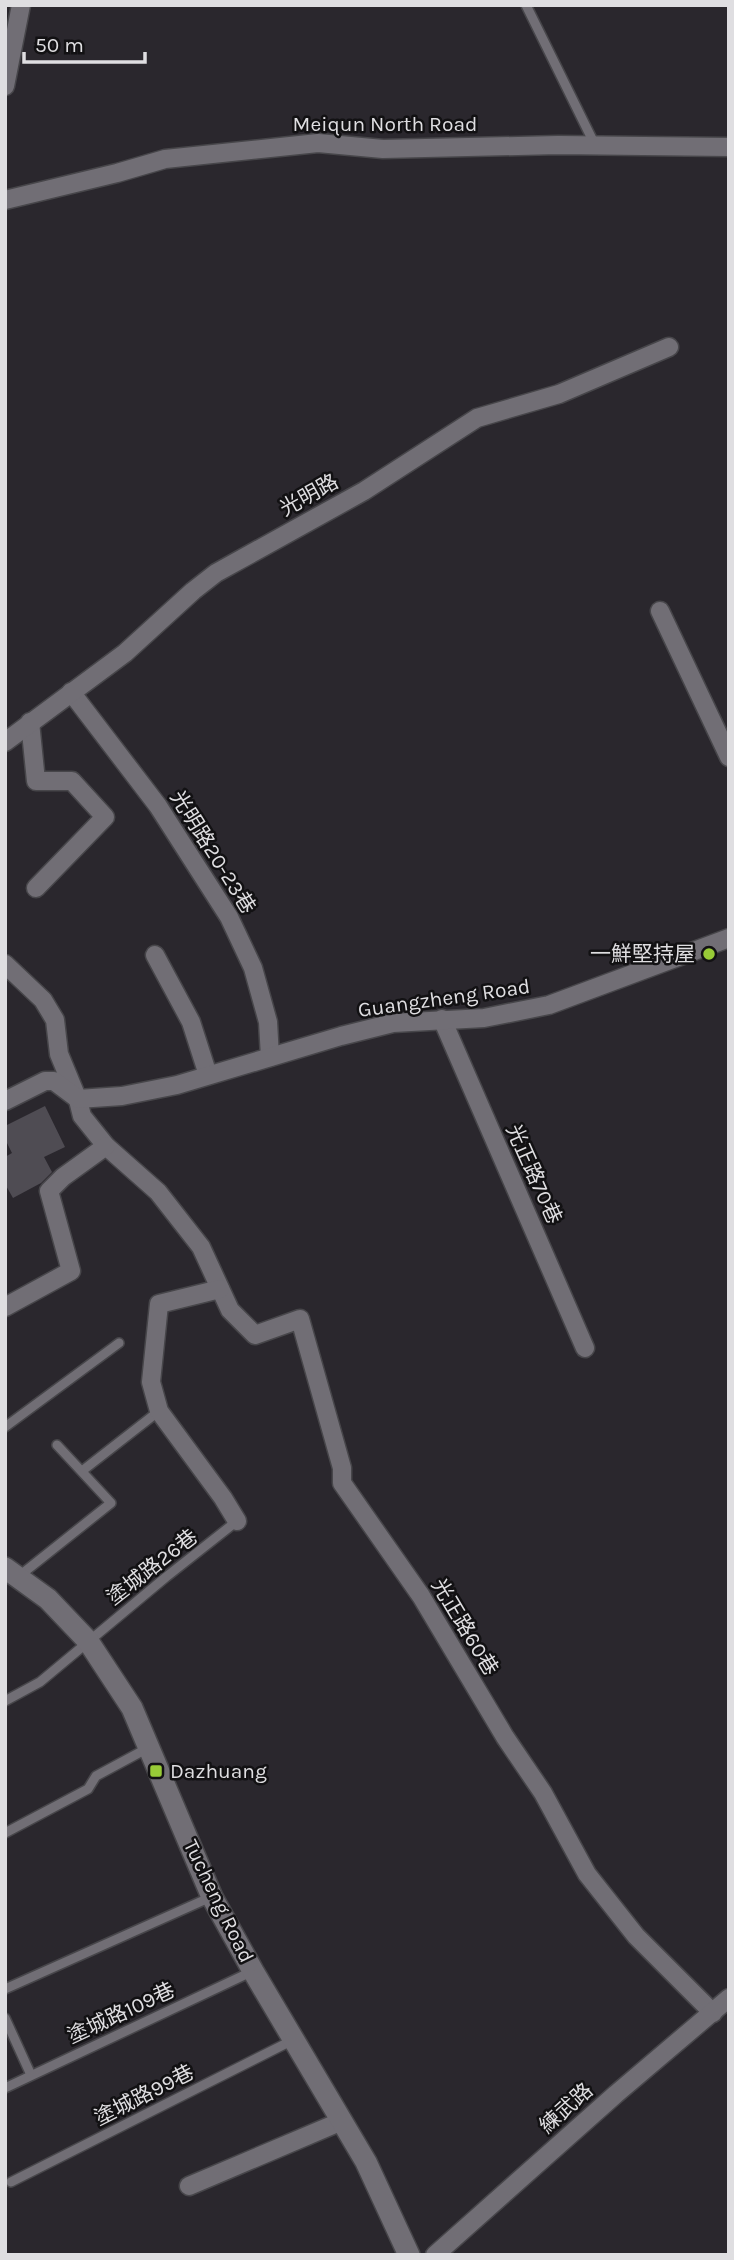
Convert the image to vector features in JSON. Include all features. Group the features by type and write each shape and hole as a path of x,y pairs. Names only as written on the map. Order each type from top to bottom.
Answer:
{"street":[{"path":"5,86 21,5"},
{"name":"Meiqun North Road","path":"5,200 165,159 318,143 383,149 729,147"},
{"name":"光明路","path":"5,742 125,653 193,590 216,573 364,491 477,418 559,394 669,347"},
{"path":"660,611 729,757"},
{"name":"光明路20-23巷","path":"71,692 158,806 229,917 253,968 268,1022 270,1057"},
{"path":"30,722 36,781 72,781 105,817 36,888"},
{"name":"Guangzheng Road","path":"78,1100 122,1096 177,1085 393,1023 484,1018 549,1005 727,944"},
{"path":"155,955 191,1022 208,1075"},
{"name":"光正路60巷","path":"5,964 34,990 50,1010 55,1020 60,1054 82,1116 106,1146 158,1192 201,1247 230,1310 255,1335 300,1319 342,1468 342,1483 421,1596 505,1737 543,1793 587,1874 636,1936 713,2013"},
{"name":"光正路70巷","path":"442,1019 585,1348"},
{"path":"5,1101 54,1081 78,1100"},
{"path":"5,1307 71,1271 49,1191 106,1146"},
{"path":"220,1289 159,1304 151,1382 159,1411 237,1521"},
{"name":"Tucheng Road","path":"12,1573 48,1599 88,1641 132,1708 212,1897 366,2162 409,2255"},
{"name":"練武路","path":"435,2255 729,1998"},
{"path":"188,2186 342,2121"}],"lane":[{"path":"526,5 596,146"},
{"path":"5,1427 118,1342"},
{"path":"82,1471 159,1411"},
{"path":"12,1573 111,1503 57,1446"},
{"name":"塗城路26巷","path":"5,1701 40,1682 237,1521"},
{"path":"5,1833 88,1789 96,1776 150,1747"},
{"path":"5,1989 212,1897"},
{"name":"塗城路109巷","path":"5,2088 253,1971"},
{"path":"5,2018 31,2075"},
{"name":"塗城路99巷","path":"11,2182 293,2040"}],"building":[{"path":"45,1106 65,1147 44,1157 52,1172 41,1183 13,1198 5,1184 5,1157 12,1153 5,1139 5,1126"}],"place":[{"name":"一鮮堅持屋","path":"709,954"},
{"name":"Dazhuang","path":"156,1771"}]}
